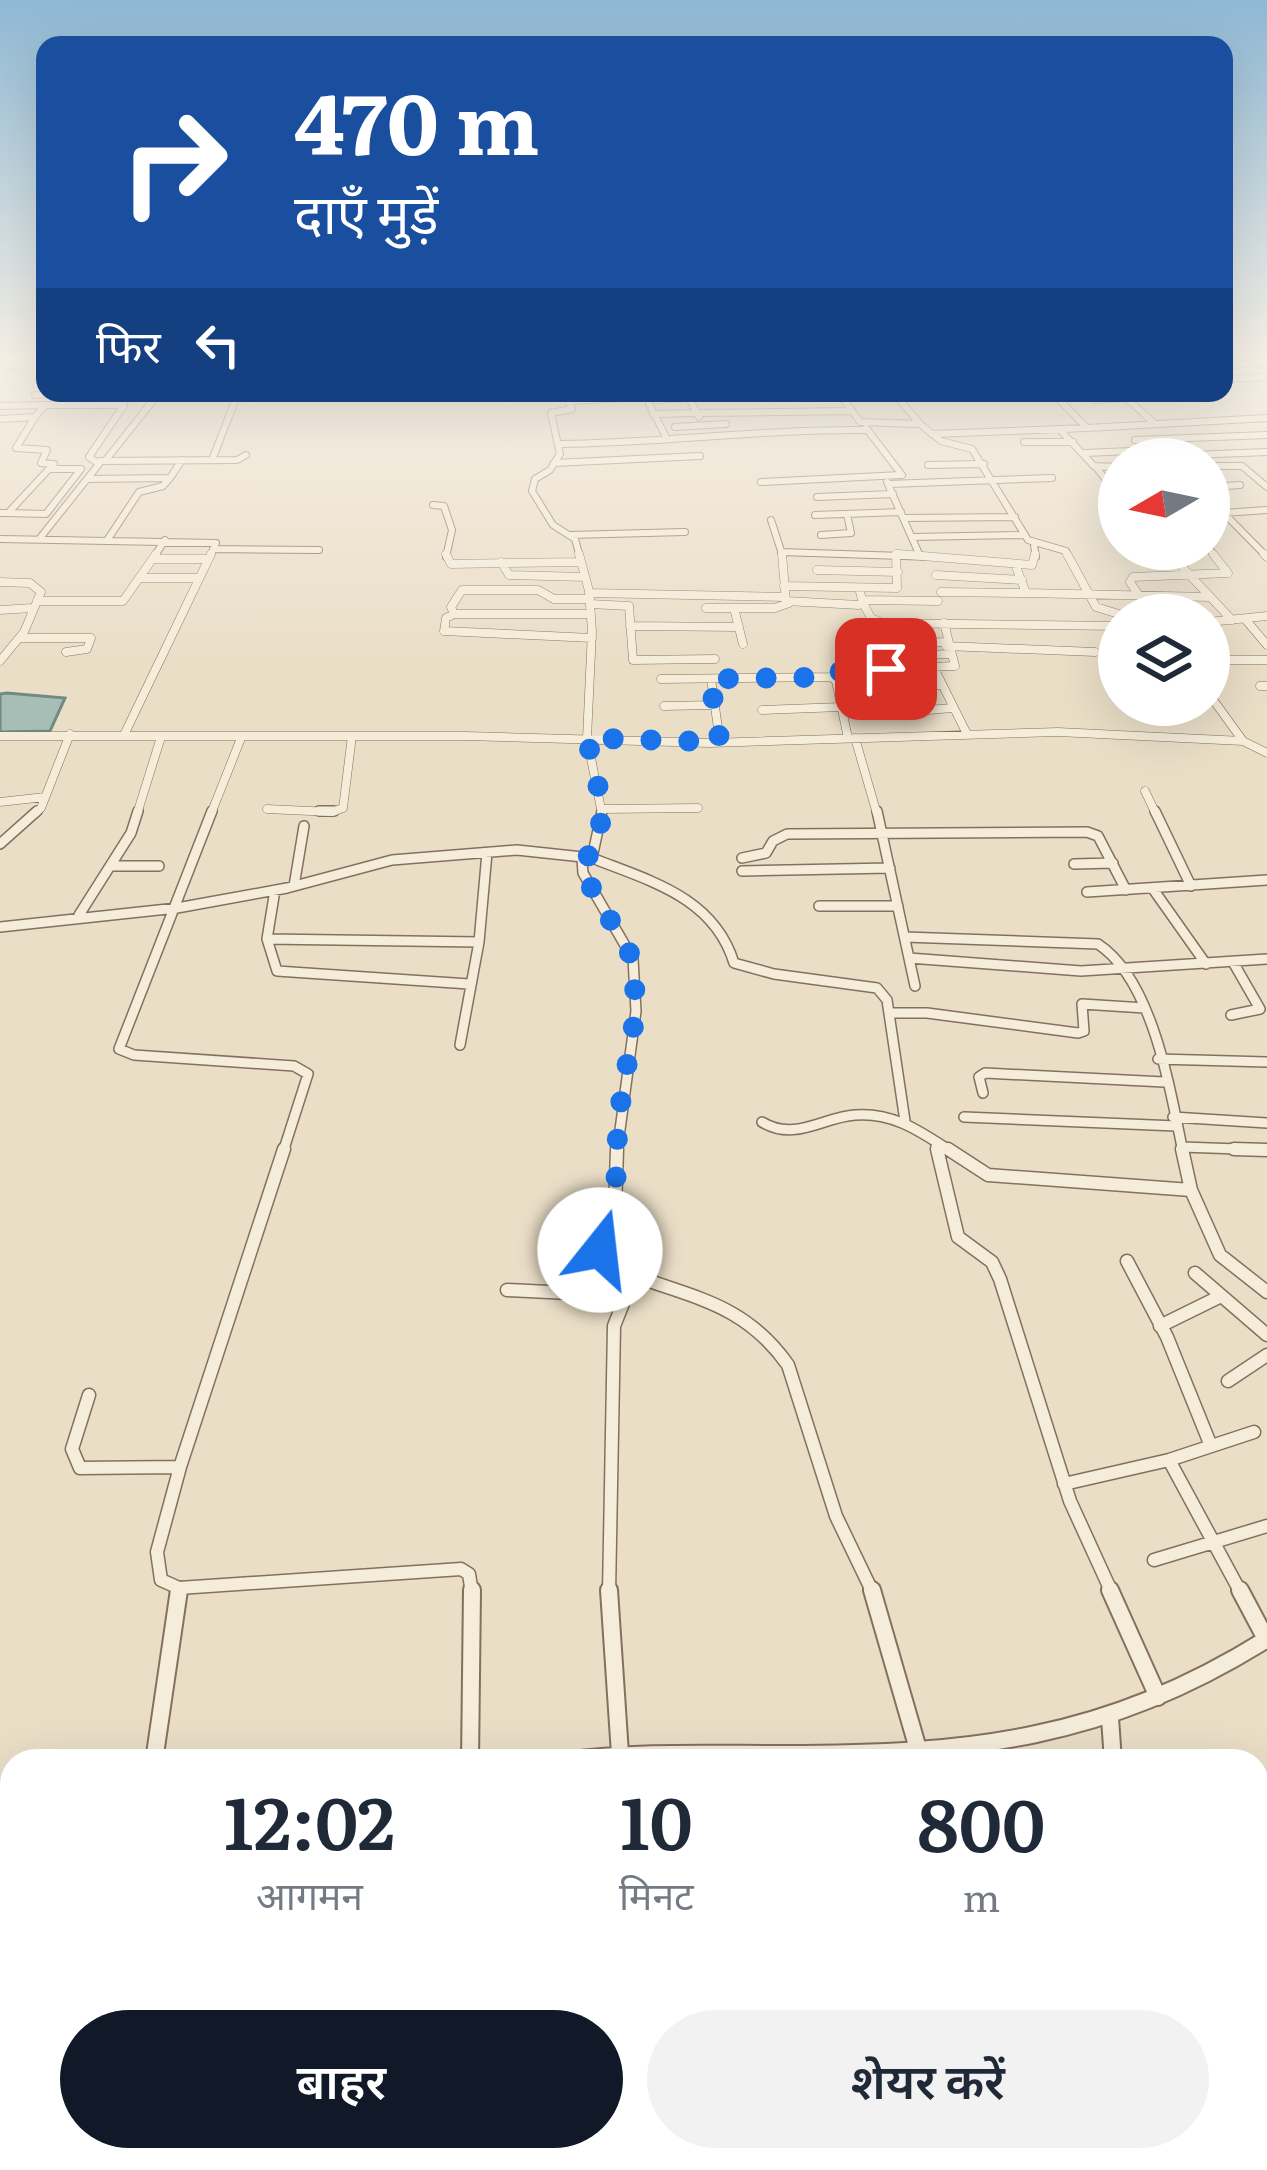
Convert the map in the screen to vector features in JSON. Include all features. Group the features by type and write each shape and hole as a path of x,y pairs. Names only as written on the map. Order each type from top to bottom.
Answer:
{"street":[{"path":"43,459 41,464 234,459"},
{"path":"94,459 101,462"},
{"path":"40,538 103,459"},
{"path":"556,459 535,479 532,491 553,525 570,535 685,532"},
{"path":"554,463 632,459"},
{"path":"890,459 907,483"},
{"path":"781,552 896,553 1035,563 1034,545 980,459"},
{"path":"1089,459 1098,471"},
{"path":"108,539 139,492 163,486 182,460"},
{"path":"928,465 984,464"},
{"path":"1094,466 1098,466"},
{"path":"1230,466 1242,466 1265,483"},
{"path":"79,468 50,512 4,513 46,472 79,468"},
{"path":"886,480 901,475"},
{"path":"88,479 170,478"},
{"path":"761,482 1052,478"},
{"path":"886,480 920,556"},
{"path":"1230,486 1240,485"},
{"path":"817,496 893,494"},
{"path":"433,505 444,506 451,527 446,561 581,562"},
{"path":"1230,509 1267,510"},
{"path":"821,535 853,531 847,514"},
{"path":"815,515 1015,518"},
{"path":"770,520 781,552 786,600"},
{"path":"1230,521 1267,557"},
{"path":"507,1290 570,1294 601,1259 615,1209 618,1119 636,1011 633,959 583,873 603,808 587,738 590,602 570,535"},
{"path":"840,535 846,553"},
{"path":"912,537 1025,535"},
{"path":"0,539 216,543 124,735"},
{"path":"0,610 123,601 165,540"},
{"path":"1034,545 1066,550 1098,606"},
{"path":"212,549 319,550"},
{"path":"784,586 897,588 896,553"},
{"path":"152,559 206,559"},
{"path":"501,562 509,575 585,577"},
{"path":"1015,564 1026,593"},
{"path":"1185,570 1207,594"},
{"path":"1138,594 1130,582 1133,577 1228,573 1226,570"},
{"path":"817,571 898,572"},
{"path":"936,575 1022,580"},
{"path":"140,578 196,578"},
{"path":"0,582 40,589 20,638 0,661"},
{"path":"859,588 877,622 1098,626"},
{"path":"454,614 451,607 462,590 538,590 554,598 629,606 630,658 638,662 715,659"},
{"path":"592,638 446,634 446,618 590,602 863,601 1026,593 1098,597"},
{"path":"706,608 786,600"},
{"path":"734,608 743,644"},
{"path":"1232,620 1267,616"},
{"path":"1245,619 1267,645"},
{"path":"661,679 831,677 850,670 955,666 944,623"},
{"path":"630,626 739,627"},
{"path":"1070,627 1076,652"},
{"path":"20,638 91,638 87,650 66,652"},
{"path":"892,644 1095,652"},
{"path":"885,657 947,647"},
{"path":"1230,660 1267,660"},
{"path":"739,661 744,678"},
{"path":"934,668 967,734"},
{"path":"831,677 881,830 915,986"},
{"path":"710,679 720,742"},
{"path":"892,686 941,685"},
{"path":"664,706 715,705"},
{"path":"762,710 841,707"},
{"path":"881,714 952,708"},
{"path":"1230,723 1243,741"},
{"path":"0,736 720,742 1058,732 1243,741 1267,753"},
{"path":"0,844 38,812 70,734"},
{"path":"267,809 332,812 343,808 352,736"},
{"path":"79,915 130,833 161,737"},
{"path":"242,738 119,1049 124,1054 294,1066 308,1074 179,1468 157,1552 161,1580 179,1588 461,1569 469,1574 474,1603 470,1749"},
{"path":"1145,791 1191,886"},
{"path":"0,802 45,797"},
{"path":"603,808 698,808"},
{"path":"294,886 304,826"},
{"path":"742,858 766,853 773,841 787,834 1087,832 1098,836 1126,890"},
{"path":"0,927 177,908 294,886 392,860 518,850 587,859 682,893 726,936 734,963 774,974 865,983 884,993 905,1121"},
{"path":"460,1045 479,942 488,853"},
{"path":"1074,864 1113,863"},
{"path":"111,866 159,866"},
{"path":"742,871 890,868"},
{"path":"1087,892 1267,880"},
{"path":"1154,889 1206,964"},
{"path":"275,890 267,939 277,971 469,984"},
{"path":"819,906 898,906"},
{"path":"905,938 1098,944 1115,951 1130,970 1145,1008 1191,1190 1220,1255 1267,1292"},
{"path":"267,939 479,942"},
{"path":"909,958 1130,970 1267,959"},
{"path":"1231,1015 1260,1009 1233,962"},
{"path":"889,1013 927,1013 1078,1033 1084,1031 1082,1004 1145,1008"},
{"path":"1158,1059 1267,1062"},
{"path":"983,1093 979,1077 985,1072 1163,1082"},
{"path":"761,1122 772,1128 815,1129 853,1114 905,1121 988,1175 1191,1190"},
{"path":"964,1117 1267,1123"},
{"path":"935,1141 958,1238 992,1262 1000,1279 1064,1484 1158,1697"},
{"path":"1181,1147 1267,1150"},
{"path":"601,1259 671,1286 763,1334 778,1347 788,1365 836,1516 878,1603 918,1749"},
{"path":"1127,1262 1211,1446"},
{"path":"620,1749 608,1575 614,1326 635,1273"},
{"path":"1195,1273 1267,1335"},
{"path":"1160,1326 1221,1296"},
{"path":"1228,1381 1267,1355"},
{"path":"89,1395 72,1449 80,1468 179,1468"},
{"path":"1064,1484 1169,1460 1254,1432"},
{"path":"976,1749 1110,1718 1208,1676 1266,1639 1169,1460"},
{"path":"1154,1559 1267,1526"},
{"path":"156,1749 179,1588"},
{"path":"1110,1718 1112,1749"}],"water":[{"path":"0,694 65,698 50,731 0,732"}],"route":[{"path":"600,1250 615,1209 618,1119 636,1011 633,959 583,873 582,859 596,852 603,808 587,738 720,742 710,679 831,677 841,671 886,669"}]}
